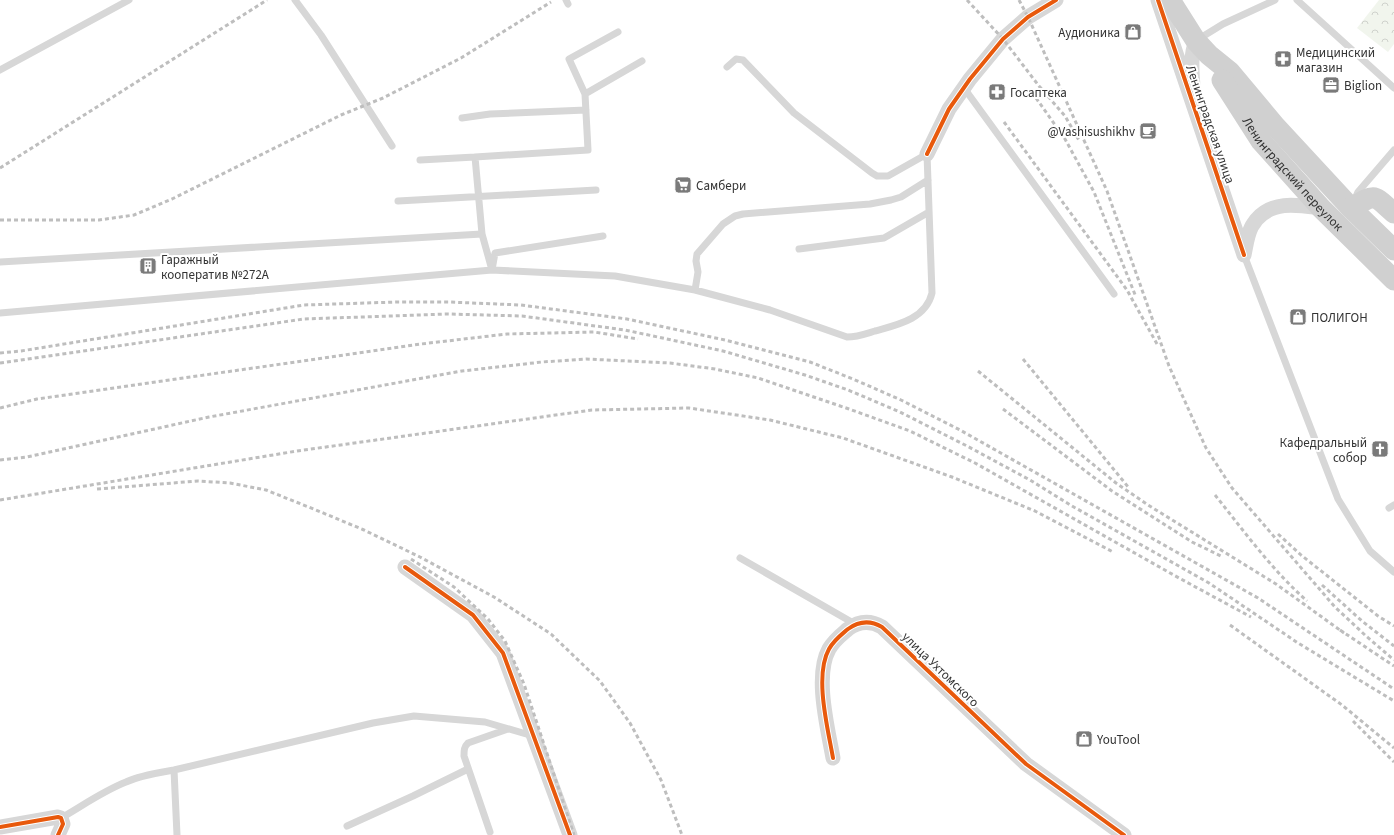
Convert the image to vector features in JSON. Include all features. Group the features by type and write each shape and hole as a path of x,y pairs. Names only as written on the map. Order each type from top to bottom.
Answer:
{"main road":[{"name":"Ленинградский переулок","path":"1170,0 1261,141 1321,208 1394,280"},
{"name":"Ленинградский переулок","path":"1202,48 1230,72 1276,127 1351,208 1394,250"},
{"path":"1351,208 1368,198 1376,198 1394,213"}],"street":[{"path":"927,154 949,109 1003,39 1028,17 1056,0"},
{"name":"Ленинградская улица","path":"1158,0 1244,255"},
{"path":"1194,106 1191,59 1202,48"},
{"path":"1244,255 1251,227 1260,215 1271,208 1282,205 1300,205 1321,208"},
{"path":"405,567 473,615 503,653 570,835"},
{"name":"улица Ухтомского","path":"855,624 870,622 882,627 1026,764 1124,835"},
{"path":"832,758 822,694 824,662 829,650 837,638 855,624"},
{"path":"0,827 58,817 61,818 63,824 58,835"}],"lane":[{"path":"0,70 129,0"},
{"path":"295,0 322,35 392,146"},
{"path":"1202,48 1223,24 1275,0"},
{"path":"1297,0 1394,88"},
{"path":"420,160 588,150 585,94 569,59 618,32"},
{"path":"0,312 492,270 615,276 695,290 770,310 847,337 854,337 894,327 917,315 925,308 931,299 932,293 927,154 892,175 877,176 794,113 742,60 736,59 727,67"},
{"path":"585,94 642,61"},
{"path":"964,88 1114,294"},
{"path":"462,118 490,114 586,110"},
{"path":"1351,208 1358,192 1394,150"},
{"path":"475,157 482,234 492,270"},
{"path":"695,290 698,272 696,261 697,254 723,224 734,216 743,214 870,204 901,197 928,180"},
{"path":"398,201 596,190"},
{"path":"799,249 884,238 929,212"},
{"path":"0,262 482,234"},
{"path":"492,270 495,253 604,236"},
{"path":"1244,255 1338,499 1370,551 1394,572"},
{"path":"740,558 855,624"},
{"path":"61,818 126,782 143,776 373,723 414,716 485,722 533,736"},
{"path":"490,832 464,756 464,750 468,743 508,729"},
{"path":"347,826 413,796 468,768"},
{"path":"174,770 177,835"}],"green space":[{"path":"1379,0 1394,0 1394,44 1388,52 1357,28"}],"railway":[{"path":"0,168 267,0"},
{"path":"967,0 1003,39 1039,86 1065,116 1080,142"},
{"path":"1019,0 1107,191 1169,366 1206,448 1232,488 1335,607 1394,660"},
{"path":"0,220 99,220 134,215 172,199 341,115 383,98 461,58 551,2"},
{"path":"1036,98 1065,139 1094,192 1136,297"},
{"path":"1004,122 1127,290 1157,344"},
{"path":"0,353 21,351 304,305 397,302 449,302 521,305 627,319 725,340 810,362 901,400 960,430 1258,598 1394,689"},
{"path":"0,363 304,319 448,314 522,316 625,330 723,351 805,375 848,390 900,412 967,446 1030,480 1072,506 1209,583 1298,643 1394,701"},
{"path":"0,408 37,399 421,344 507,334 594,332 638,339"},
{"path":"0,460 27,457 209,417 462,371 542,362 586,359 670,363 715,369 758,378 910,431 975,463 1251,617"},
{"path":"1023,359 1129,488"},
{"path":"978,371 1116,483 1148,505 1276,584 1344,633"},
{"path":"0,500 297,451 592,410 689,408 770,420 843,438 952,477 1035,511 1113,552"},
{"path":"1003,409 1112,491 1192,542 1223,557"},
{"path":"97,489 198,481 230,483 266,490 364,530 420,557 494,597 551,634 600,681 630,723 661,780 682,835"},
{"path":"1215,495 1270,563 1307,601"},
{"path":"1278,534 1301,555 1378,616 1394,626"},
{"path":"411,559 454,587 488,619 505,641 524,684 574,835"},
{"path":"1322,585 1362,621 1394,646"},
{"path":"1230,625 1342,705 1394,748"},
{"path":"1340,630 1394,666"},
{"path":"1353,721 1394,762"}],"cycle path":[{"path":"927,154 949,109 970,79 1003,39 1028,17 1056,0"},
{"path":"1158,0 1244,255"},
{"path":"405,567 473,615 503,653 570,835"},
{"path":"833,758 822,688 825,660 833,643 848,629 860,623 873,623 882,627 1026,764 1124,835"},
{"path":"0,827 58,817 61,818 63,824 58,835"}],"place":[{"name":"Аудионика","path":"1133,32"},
{"name":"Медицинский магазин","path":"1283,59"},
{"name":"Biglion","path":"1331,85"},
{"name":"Госаптека","path":"997,92"},
{"name":"@Vashisushikhv","path":"1148,131"},
{"name":"Самбери","path":"683,185"},
{"name":"Гаражный кооператив №272А","path":"148,266"},
{"name":"ПОЛИГОН","path":"1298,317"},
{"name":"Кафедральный собор","path":"1380,449"},
{"name":"YouTool","path":"1084,739"}]}
